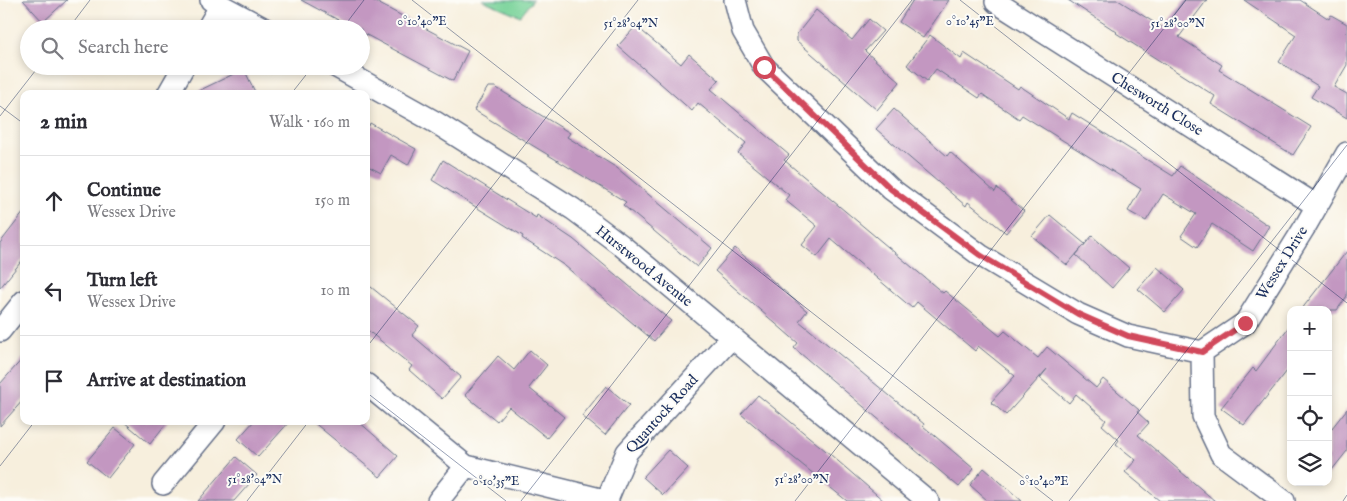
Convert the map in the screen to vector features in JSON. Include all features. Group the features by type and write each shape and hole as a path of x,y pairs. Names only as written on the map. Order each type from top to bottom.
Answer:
{"street":[{"path":"735,0 743,31 764,67 891,189 980,255 1078,314 1128,336 1202,352 1203,416 1221,454 1284,501"},
{"name":"Chesworth Close","path":"996,2 1317,206"},
{"path":"210,20 216,3 248,20"},
{"path":"170,90 179,75"},
{"name":"Hurstwood Avenue","path":"351,75 436,122 573,209 621,245 928,501"},
{"name":"Wessex Drive","path":"1202,352 1245,323 1317,206 1347,153"},
{"path":"0,331 20,307"},
{"name":"Quantock Road","path":"608,501 626,452 731,338"},
{"path":"370,387 466,466 608,501"},
{"path":"163,484 212,425"},
{"path":"438,501 466,466"}],"green space":[{"path":"482,0 533,0 520,16"}],"building":[{"path":"23,0 67,0 45,20 41,20"},
{"path":"301,0 372,0 468,51 453,81 370,37 370,20 338,20"},
{"path":"913,0 949,0 923,38 899,22"},
{"path":"1068,0 1118,0 1163,28 1184,0 1207,0 1179,37 1222,65 1219,70 1311,127 1293,155 1211,104 1215,96"},
{"path":"1244,0 1300,0 1329,19 1331,15 1347,24 1347,65 1334,87 1347,94 1347,118 1311,97 1318,86 1279,62 1296,35"},
{"path":"816,10 852,40 869,19 883,31 865,51 900,82 877,110 797,41 797,34"},
{"path":"636,26 681,64 689,54 719,80 711,89 789,155 784,160 943,293 945,291 1000,336 1005,331 1038,358 1047,347 1096,388 1103,379 1139,410 1137,412 1149,423 1138,435 1215,501 1160,501 1125,472 1136,460 1116,444 1119,440 1102,425 1106,420 1076,394 1069,403 1040,378 1047,369 1006,415 991,402 1015,376 978,346 975,351 917,302 912,308 831,239 817,257 802,245 817,226 785,200 789,195 738,153 746,143 698,103 692,111 618,46"},
{"path":"930,35 961,59 964,53 1018,89 1020,86 1069,119 1072,113 1173,176 1180,166 1269,226 1253,251 1212,224 1197,247 1181,236 1196,214 1163,194 1146,221 1128,211 1141,189 1022,115 1019,119 982,94 979,98 936,69 927,81 907,65"},
{"path":"232,75 247,75 254,90 200,90"},
{"path":"488,87 495,87 570,133 567,137 617,168 712,248 697,267 623,205 626,202 474,110"},
{"path":"894,109 947,156 950,152 995,192 997,188 1024,211 1006,233 968,202 966,206 876,129"},
{"path":"370,123 416,149 408,165 391,155 381,173 370,167"},
{"path":"443,160 536,218 537,215 573,239 671,321 654,341 565,266 522,238 523,236 432,180"},
{"path":"1050,215 1085,244 1067,265 1032,236"},
{"path":"20,217 20,263 0,288 0,243"},
{"path":"1092,236 1129,268 1112,288 1076,255"},
{"path":"735,248 807,311 799,321 924,424 923,426 974,469 959,487 794,348 798,343 715,271"},
{"path":"1347,251 1347,296 1337,310 1332,310 1332,306 1304,306"},
{"path":"1157,267 1184,290 1165,312 1138,289"},
{"path":"370,286 419,326 412,335 461,377 442,399 409,370 412,366 370,332"},
{"path":"1287,329 1287,371 1244,425 1221,408 1253,368 1256,371"},
{"path":"530,350 547,365 529,388 564,417 547,438 509,407 497,421 465,395 498,356 514,370"},
{"path":"20,362 20,404 0,426 0,384"},
{"path":"606,386 629,405 605,435 582,416"},
{"path":"758,395 884,501 847,501 773,441 741,414"},
{"path":"1347,409 1347,451 1332,470 1332,441 1332,428"},
{"path":"128,425 165,425 150,444"},
{"path":"250,425 286,425 258,457 238,439"},
{"path":"317,425 363,425 398,456 380,477"},
{"path":"115,428 135,444 108,478 87,461"},
{"path":"668,450 688,468 663,495 643,477"},
{"path":"236,457 257,475 234,501 198,501"},
{"path":"984,468 1022,501 988,501 970,485"}],"route":[{"path":"764,67 891,189 980,255 1078,314 1128,336 1202,352 1245,323"}]}
